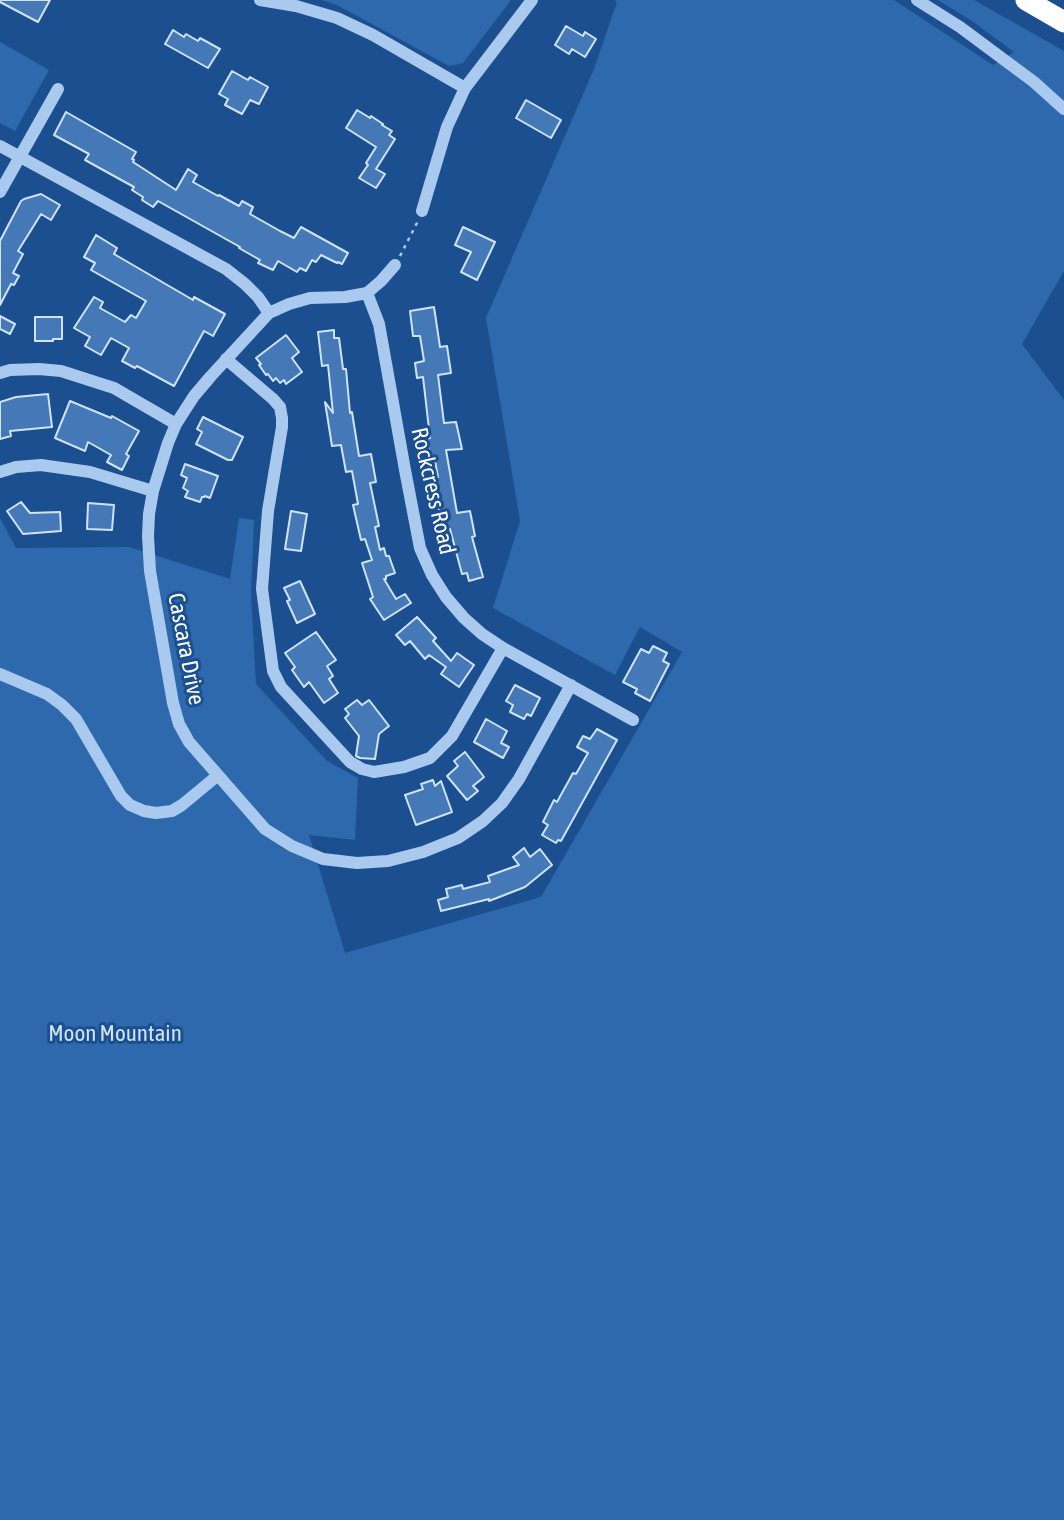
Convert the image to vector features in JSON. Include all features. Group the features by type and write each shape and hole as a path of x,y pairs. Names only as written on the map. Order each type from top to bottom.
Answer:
{"highway":[{"path":"1026,0 1064,22"}],"street":[{"path":"260,0 296,6 337,18 373,35 465,88"},
{"path":"422,211 447,127 465,88 533,0"},
{"path":"917,0 960,27 1034,82 1064,109"},
{"path":"0,191 58,89"},
{"path":"0,146 226,269 258,297 269,313"},
{"path":"367,293 396,263"},
{"name":"Cascara Drive","path":"367,293 310,298 269,313 194,396 167,443 153,491 148,536 150,571 179,724 189,742 265,829 292,846 323,859 357,863 388,861 423,852 458,838 483,821 502,803 519,779 571,685"},
{"name":"Rockcress Road","path":"367,293 379,324 420,548 432,575 446,597 482,634 634,720"},
{"path":"226,359 273,399 280,407 282,418 268,511 262,589 274,671 281,687 350,762 374,772 404,767 430,758 452,736 503,648"},
{"path":"0,373 29,369 61,371 114,388 176,424"},
{"path":"0,471 41,465 90,472 153,491"},
{"path":"0,674 47,694 76,719 121,796 130,805 156,813 172,811 217,776"}],"path":[{"path":"396,263 422,211"}],"green space":[{"path":"321,0 511,0 463,63 449,66 337,5"},
{"name":"Moon Mountain","path":"615,0 894,0 993,65 1014,52 938,0 974,0 1064,51 1064,271 1022,344 1064,400 1064,1520 0,1520 0,518 16,548 129,547 230,579 239,518 254,520 251,594 256,684 327,761 358,778 355,840 309,835 345,953 541,897 682,652 640,627 615,675 493,608 520,521 486,318 594,69 617,2"},
{"path":"0,42 49,70 15,131 0,123"}],"building":[{"path":"0,0 50,0 38,22"},
{"path":"566,26 583,36 585,32 596,39 585,57 572,49 569,54 555,45"},
{"path":"173,30 184,37 186,34 198,41 200,38 220,49 208,68 165,44"},
{"path":"232,71 268,87 259,104 250,100 242,114 225,105 228,99 219,94"},
{"path":"526,100 561,120 551,138 516,118"},
{"path":"357,110 383,124 392,131 389,135 395,139 376,169 385,174 376,188 359,178 376,147 346,128"},
{"path":"66,112 136,152 133,162 176,190 188,169 197,175 193,182 239,206 242,201 253,207 250,214 280,231 294,238 301,227 348,253 342,264 321,255 316,262 312,260 306,271 300,268 297,272 278,261 273,270 258,263 260,260 240,247 158,201 153,207 132,190 134,187 85,160 89,154 54,135"},
{"path":"41,194 60,205 51,220 41,214 18,251 23,254 13,273 19,276 14,285 11,284 0,305 0,241 21,201"},
{"path":"463,227 495,242 477,280 461,272 471,252 455,245"},
{"path":"96,235 117,248 114,254 193,300 194,297 225,314 213,336 204,331 174,386 122,361 129,348 111,338 101,355 85,346 90,337 74,328 94,297 103,302 100,308 125,322 131,315 136,318 146,301 91,270 95,263 84,257"},
{"path":"434,307 440,347 447,346 451,373 438,375 444,423 456,422 462,449 446,450 457,513 470,511 475,536 472,537 483,577 469,581 467,573 462,574 450,529 443,530 433,478 438,477 434,456 430,457 427,439 430,438 423,377 417,378 415,363 424,361 420,336 413,336 410,311"},
{"path":"0,316 15,324 10,334 0,329"},
{"path":"35,317 62,317 62,339 35,341"},
{"path":"334,330 334,338 339,338 343,369 346,369 350,413 352,412 359,456 371,454 376,482 370,483 379,526 375,527 380,550 384,548 395,573 384,579 396,599 405,594 411,603 384,620 370,599 373,597 362,563 372,560 365,539 361,540 353,505 358,504 352,471 346,472 341,445 332,446 325,402 333,413 328,365 322,366 318,332"},
{"path":"286,335 299,352 292,358 302,372 286,384 284,380 280,383 276,378 273,381 266,375 256,358"},
{"path":"48,394 52,427 10,431 11,436 0,439 0,402 16,397"},
{"path":"70,401 111,418 112,416 139,431 126,454 129,456 122,470 107,462 111,455 88,442 85,451 55,438"},
{"path":"203,417 243,437 232,460 196,444 202,432 197,429"},
{"path":"185,464 218,476 210,498 202,497 200,502 185,497 188,491 183,488 187,478 181,475"},
{"path":"21,502 30,513 60,512 61,531 23,534 7,511"},
{"path":"88,503 114,505 112,530 87,529"},
{"path":"291,511 307,514 301,551 285,549"},
{"path":"300,581 315,614 297,623 284,588"},
{"path":"417,617 436,638 433,641 451,661 457,653 474,665 459,687 441,674 446,667 429,655 425,659 410,641 405,645 396,635"},
{"path":"316,632 336,660 327,666 333,676 329,679 338,693 324,703 309,682 304,687 292,670 295,667 285,653"},
{"path":"653,646 667,653 663,661 669,664 650,701 635,693 637,689 623,682 641,649 649,653"},
{"path":"515,685 540,698 531,716 527,714 524,719 510,712 513,705 506,701"},
{"path":"357,700 362,705 369,700 389,726 379,734 375,759 356,756 359,736 345,718 349,714 345,709"},
{"path":"486,719 507,731 501,743 509,747 503,758 474,742"},
{"path":"597,729 617,740 561,841 556,843 542,835 548,825 543,822 554,800 557,802 588,753 577,747 583,736 590,739"},
{"path":"465,752 484,777 473,786 478,791 467,800 447,776 458,766 454,761"},
{"path":"433,780 435,786 441,781 452,812 416,825 405,795 423,789 421,784"},
{"path":"524,848 530,857 540,849 552,865 525,887 489,901 441,911 438,900 448,897 446,889 462,885 463,889 490,882 488,876 519,865 513,857"}]}
